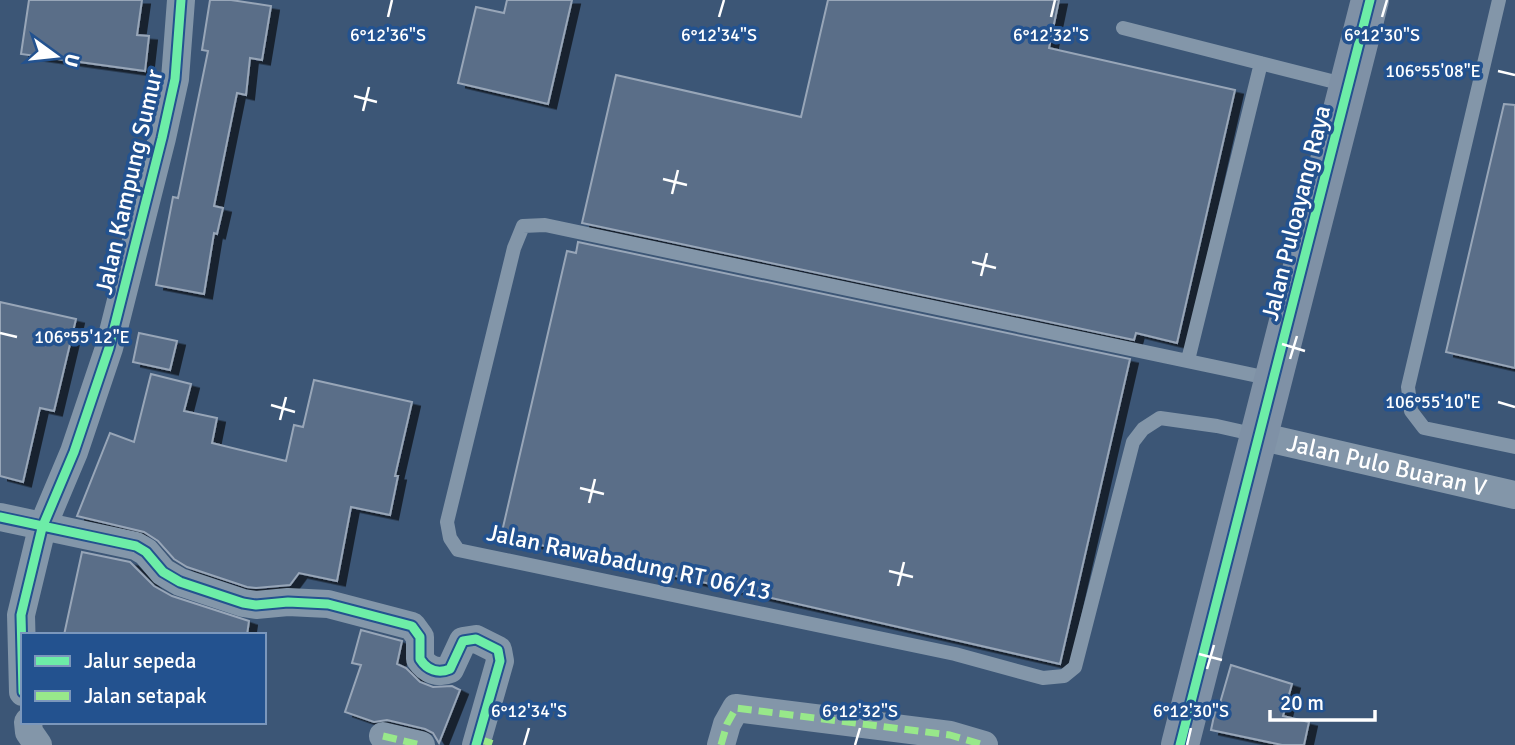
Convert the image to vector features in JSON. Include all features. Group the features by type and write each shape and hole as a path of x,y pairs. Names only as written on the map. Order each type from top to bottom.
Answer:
{"street":[{"name":"Jalan Kampung Sumur","path":"21,633 21,615 42,528 74,452 109,348 165,126 175,79 181,0"},
{"name":"Jalan Puloayang Raya","path":"1180,745 1370,0"},
{"name":"Jalan Pulo Buaran V","path":"1259,436 1515,495"},
{"path":"0,517 136,546 146,552 163,572 180,582 243,603 327,604 412,626 420,638 420,659 427,667 442,672 450,670 463,641 476,639 498,650 500,661 484,743"},
{"path":"721,745 727,724 736,708 984,745"},
{"path":"28,724 29,732 38,745"},
{"path":"383,736 421,745"}],"lane":[{"path":"1499,0 1408,387 1411,411 1424,428 1515,447"},
{"path":"1123,28 1348,86"},
{"path":"1261,63 1188,360 1273,379"},
{"name":"Jalan Rawabadung RT 06/13","path":"1188,360 545,225 523,226 514,248 447,522 450,538 458,550 956,654 1043,678 1064,676 1075,667 1119,490 1133,442 1143,429 1160,418 1217,426 1259,436"}],"building":[{"path":"29,0 142,0 137,35 149,36 145,71 21,54"},
{"path":"210,0 271,6 262,60 250,58 246,95 237,93 214,206 223,208 217,234 214,233 204,294 156,285 173,197 178,198 208,51 202,50"},
{"path":"507,0 572,0 548,104 458,83 476,7 504,13"},
{"path":"828,0 1059,0 1049,48 1235,90 1177,343 1136,333 1134,340 582,223 616,75 801,117"},
{"path":"1504,104 1515,105 1515,368 1446,352"},
{"path":"578,242 1130,359 1060,664 501,536 567,251 576,253"},
{"path":"0,302 76,319 54,411 40,408 23,482 0,476"},
{"path":"139,333 177,341 170,370 133,362"},
{"path":"151,374 191,384 184,411 217,418 212,443 286,461 294,425 303,427 314,380 412,402 395,476 398,476 390,515 351,507 337,581 299,573 290,585 247,587 187,567 144,532 77,516 110,433 134,442"},
{"path":"82,552 130,562 154,586 172,596 249,621 247,633 64,633"},
{"path":"361,630 402,641 397,664 406,668 420,682 433,687 452,686 460,690 439,743 433,733 425,729 387,720 374,722 345,712 361,665 352,663"},
{"path":"1231,665 1292,684 1283,716 1309,722 1304,745 1282,745 1211,730 1217,702 1220,703"}],"marked path":[{"path":"721,745 727,724 736,708 950,735 984,745"},
{"path":"383,736 421,745"},
{"path":"479,739 496,745"}],"cycle path":[{"path":"21,633 21,615 42,528 74,452 109,348 162,138 175,79 181,0"},
{"path":"1180,745 1370,0"},
{"path":"0,517 136,546 146,552 163,572 180,582 243,603 328,604 412,626 420,637 420,659 433,670 450,669 463,641 476,639 498,650 500,661 476,745"}]}
